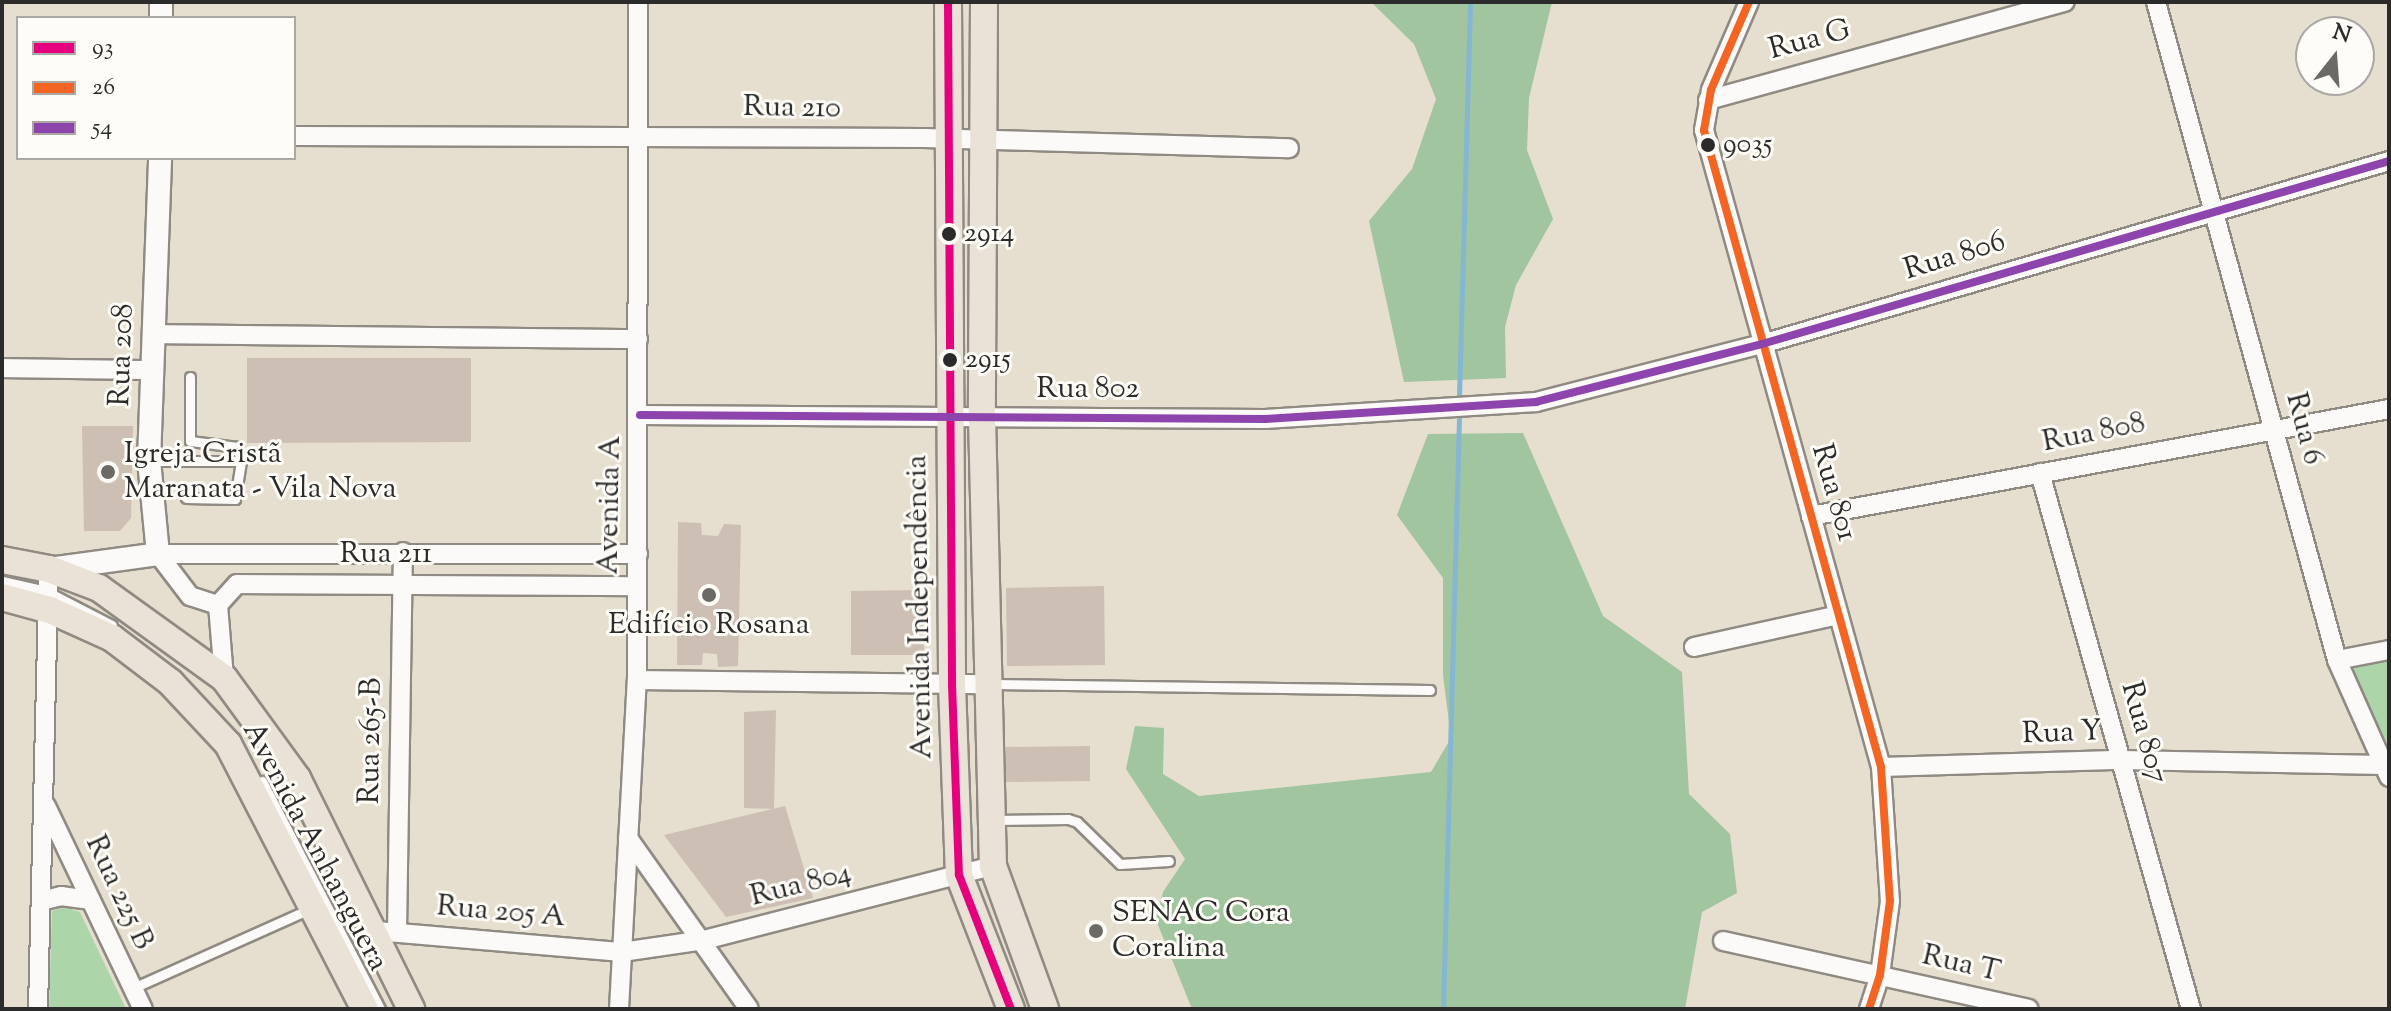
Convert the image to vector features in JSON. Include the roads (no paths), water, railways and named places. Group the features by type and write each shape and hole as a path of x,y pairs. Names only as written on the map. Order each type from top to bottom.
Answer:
{"main road":[{"name":"Avenida Independência","path":"948,2 952,685 959,875 1011,1009"},
{"name":"Avenida Independência","path":"984,2 982,417 985,684 993,866 1045,1009"},
{"name":"Avenida Anhanguera","path":"2,560 48,590 170,682 228,744 365,1009"},
{"name":"Avenida Anhanguera","path":"2,597 48,590 99,588 224,678 297,778 386,931 411,1009"}],"street":[{"name":"Avenida A","path":"619,1009 637,680 640,415 638,2"},
{"name":"Rua 801","path":"1749,2 1708,100 1704,130 1881,767 1890,901 1880,975 1869,1009"},
{"name":"Rua G","path":"1708,100 2065,2"},
{"name":"Rua 6","path":"2156,2 2337,660 2387,769"},
{"name":"Rua 210","path":"296,136 637,135 981,139 1289,148"},
{"name":"Rua 208","path":"158,554 149,461 160,160"},
{"name":"Rua 806","path":"1536,402 1762,344 2389,161"},
{"path":"154,334 638,339"},
{"path":"2,368 151,370"},
{"name":"Rua 802","path":"640,415 1265,419 1536,402"},
{"name":"Rua 808","path":"1811,516 2389,409"},
{"name":"Rua 807","path":"2040,473 2191,1009"},
{"name":"Rua 265-B","path":"386,931 403,552"},
{"path":"38,1009 48,590 158,554 190,596 218,605 224,678"},
{"name":"Rua 211","path":"158,554 638,554"},
{"name":"Rua 211","path":"218,605 237,584 403,582 637,586"},
{"path":"1694,647 1838,615"},
{"path":"2337,660 2389,650"},
{"path":"637,680 985,684"},
{"name":"Rua Y","path":"1881,767 2122,760 2387,769"},
{"name":"Rua 225 B","path":"44,801 143,1009"},
{"path":"628,838 704,940 749,1009"},
{"name":"Rua 804","path":"622,952 704,940 993,866"},
{"path":"41,901 61,896 91,900"},
{"name":"Rua 205 A","path":"386,931 622,952"},
{"name":"Rua T","path":"1723,941 2029,1009"}],"lane":[{"path":"186,498 235,499 241,461 237,447 190,441 190,377"},
{"path":"149,461 241,461"},
{"path":"2,581 48,590 132,639 213,710 245,751 380,1009"},
{"path":"985,684 1430,690"},
{"path":"991,820 1068,819 1077,822 1120,864 1169,861"},
{"path":"133,988 277,928 313,907"}],"waterway":[{"path":"1459,397 1470,2"},
{"path":"1443,1009 1459,417"}],"place":[{"name":"9035","path":"1708,145"},
{"name":"2914","path":"949,234"},
{"name":"2915","path":"950,360"},
{"name":"Igreja Cristã Maranata - Vila Nova","path":"108,472"},
{"name":"Edifício Rosana","path":"709,595"},
{"name":"SENAC Cora Coralina","path":"1096,931"}]}
